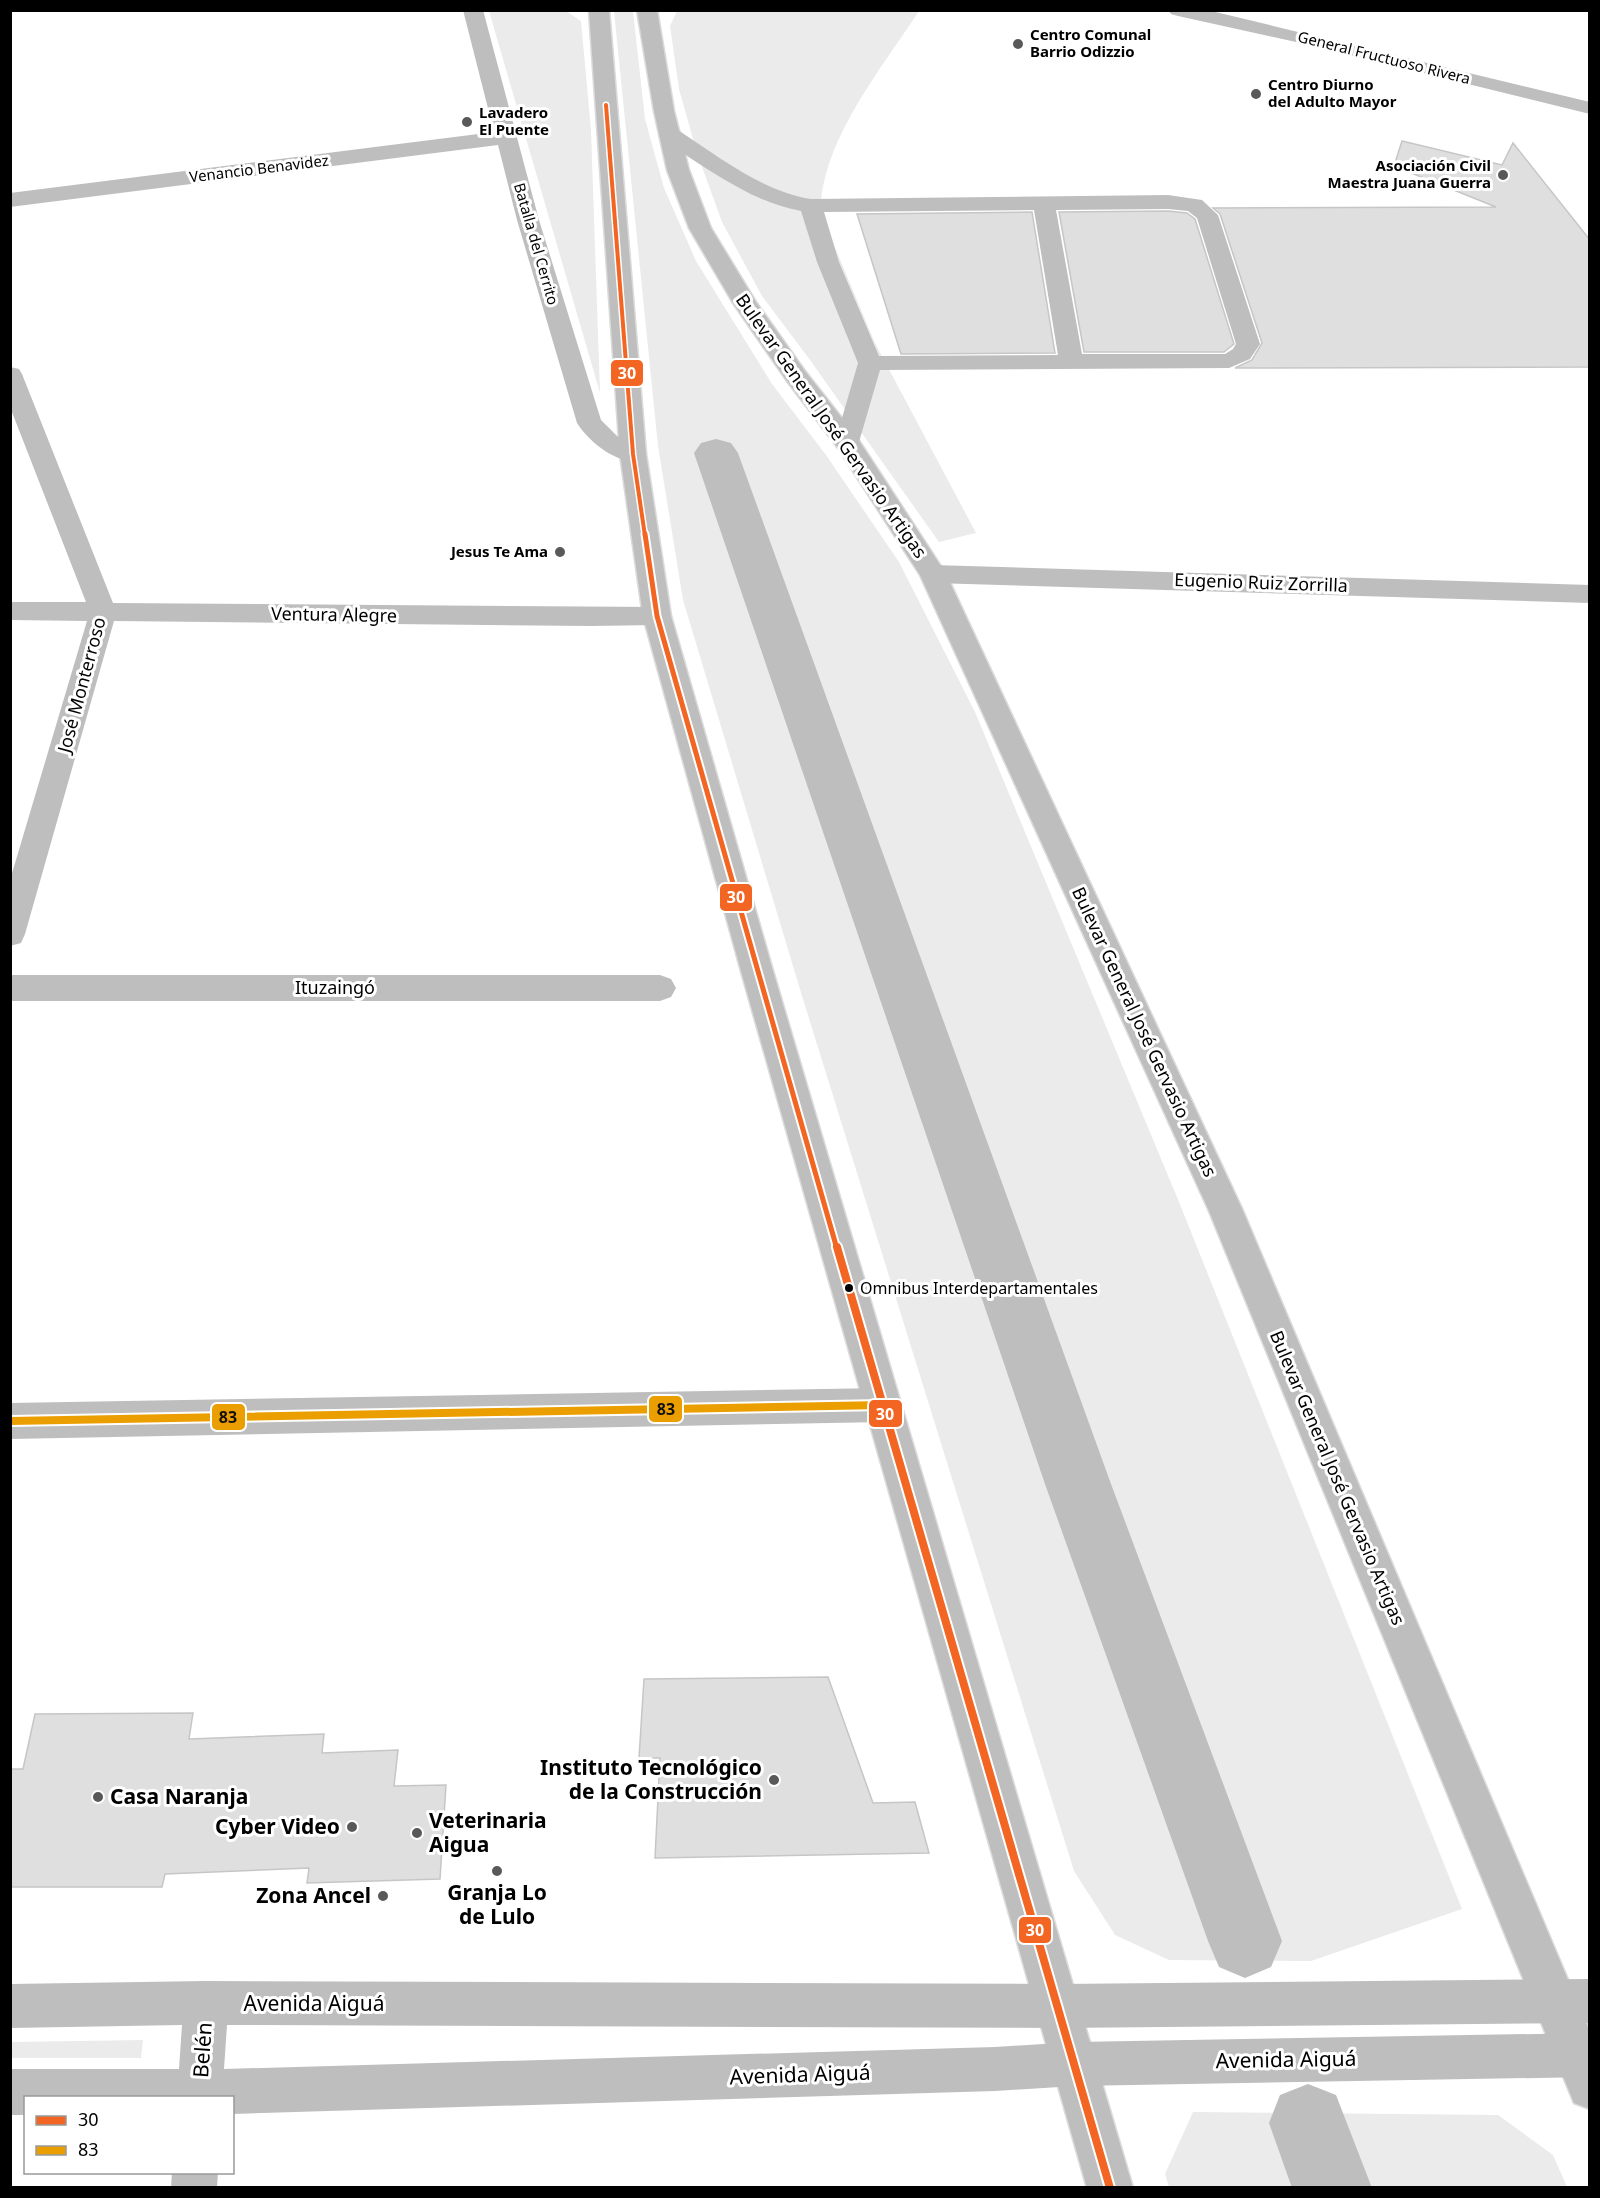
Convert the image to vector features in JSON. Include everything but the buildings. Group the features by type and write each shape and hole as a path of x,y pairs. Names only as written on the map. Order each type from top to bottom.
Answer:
{"street":[{"name":"Batalla del Cerrito","path":"473,10 528,220 589,423 608,442 633,454"},
{"path":"599,10 633,454 657,616 757,971 1110,2187"},
{"name":"Bulevar General José Gervasio Artigas","path":"647,10 669,135 678,170 700,228 751,312 796,376 847,442 933,574 1226,1211 1572,2002 1585,2065"},
{"name":"General Fructuoso Rivera","path":"1178,10 1305,38 1590,108"},
{"path":"669,135 753,187 788,202 811,206 1168,202 1194,205 1207,215 1248,344 1242,354 1229,361 870,363"},
{"name":"Venancio Benavidez","path":"10,200 508,137"},
{"path":"1044,203 1071,361"},
{"path":"811,206 828,262 870,363 847,442"},
{"name":"José Monterroso","path":"10,374 104,612 10,934"},
{"name":"Eugenio Ruiz Zorrilla","path":"933,574 1590,594"},
{"name":"Ventura Alegre","path":"10,611 657,616"},
{"name":"Ituzaingó","path":"10,988 660,988"},
{"path":"10,1421 884,1405"},
{"name":"Avenida Aiguá","path":"10,2006 206,2003 1058,2007 1572,2002"},
{"name":"Belén","path":"199,2095 206,2003"},
{"name":"Avenida Aiguá","path":"10,2092 199,2095 994,2069 1075,2064 1585,2065"}],"shaded area":[{"path":"489,11 566,11 581,21 591,130 600,393"},
{"path":"614,11 633,11 645,119 664,188 696,261 772,384 826,455 899,562 975,712 1179,1202 1462,1909 1311,1961 1169,1960 1115,1935 1074,1871 802,996 683,600 658,446"},
{"path":"677,11 919,11 871,82 841,134 830,161 823,188 821,214 875,343 976,533 939,542 762,296 722,222 697,153 679,89 670,26"},
{"path":"143,2040 141,2058 11,2058 11,2042"},
{"path":"1193,2112 1498,2115 1553,2155 1567,2187 1169,2187 1165,2174"}],"waterway":[{"path":"716,453 1078,1484 1245,1941"},
{"path":"1308,2123 1332,2188"}],"transit line":[{"name":"30","path":"606,105 633,454 657,616 757,971 1110,2188"},
{"name":"83","path":"10,1421 884,1405"}],"place":[{"name":"Centro Comunal Barrio Odizzio","path":"1018,44"},
{"name":"Centro Diurno del Adulto Mayor","path":"1256,94"},
{"name":"Lavadero El Puente","path":"467,122"},
{"name":"Asociación Civil Maestra Juana Guerra","path":"1503,175"},
{"name":"Jesus Te Ama","path":"560,552"},
{"name":"Omnibus Interdepartamentales","path":"849,1288"},
{"name":"Instituto Tecnológico de la Construcción","path":"774,1780"},
{"name":"Casa Naranja","path":"98,1797"},
{"name":"Cyber Video","path":"352,1827"},
{"name":"Veterinaria Aigua","path":"417,1833"},
{"name":"Granja Lo de Lulo","path":"497,1871"},
{"name":"Zona Ancel","path":"383,1896"}]}
